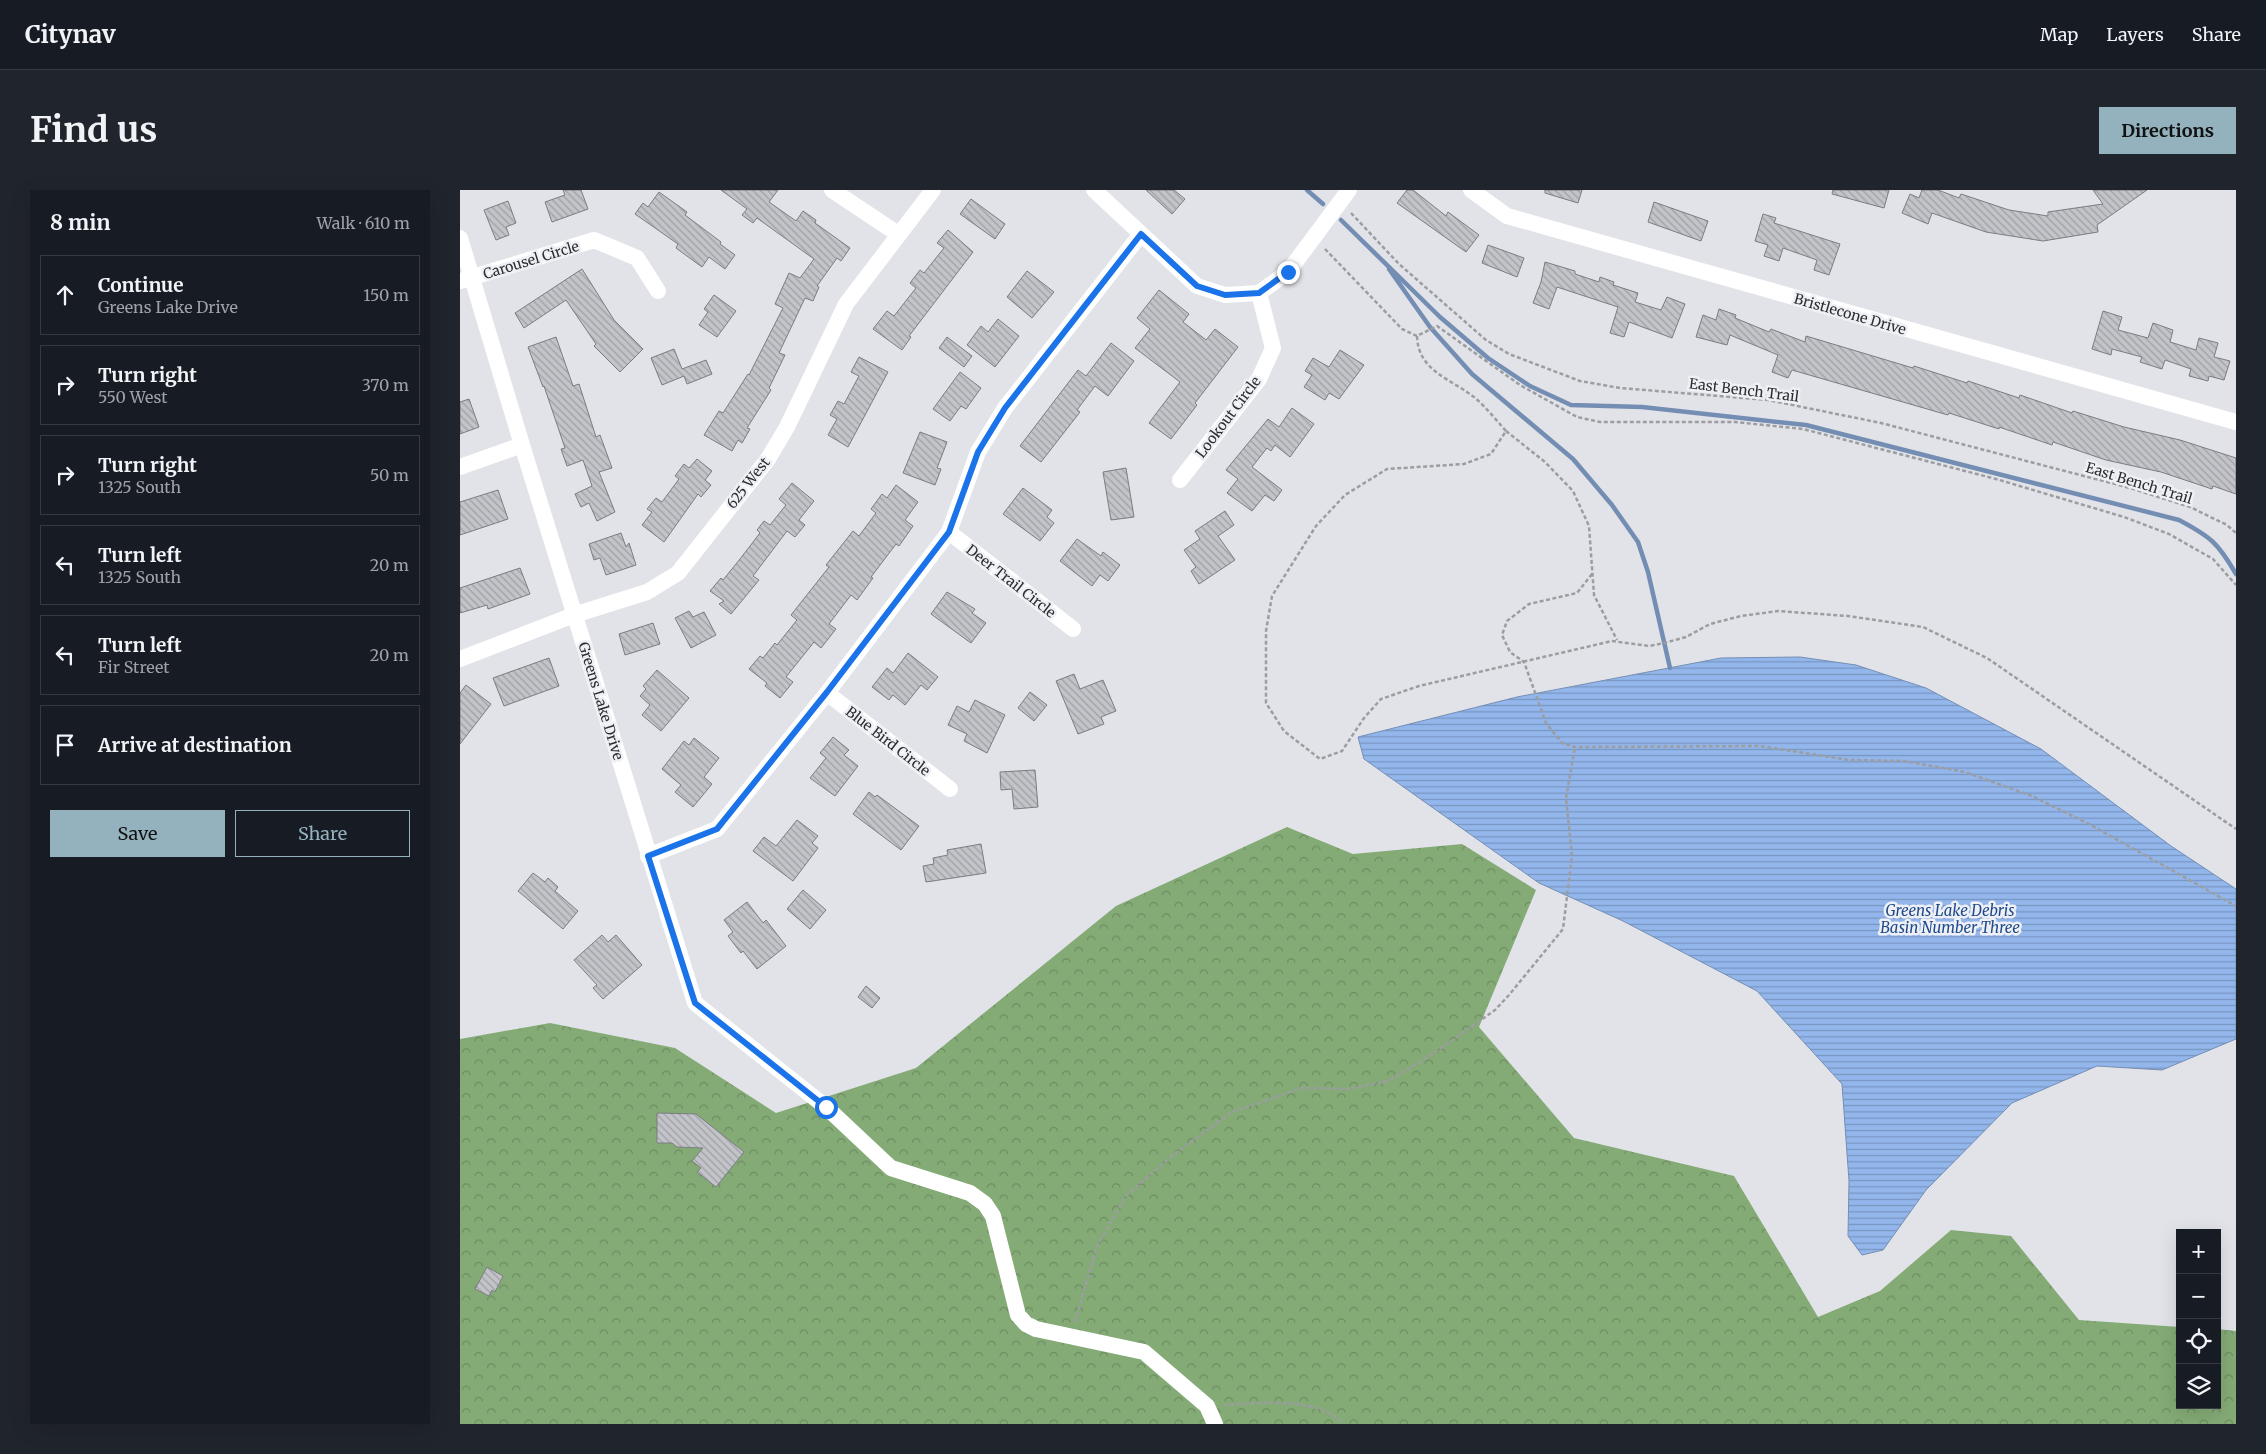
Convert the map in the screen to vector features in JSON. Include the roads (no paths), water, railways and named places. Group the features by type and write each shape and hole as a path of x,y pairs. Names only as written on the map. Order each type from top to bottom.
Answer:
{"street":[{"path":"832,190 898,234"},
{"name":"625 West","path":"460,658 574,615 647,592 678,573 768,459 787,427 846,304 898,234 934,190"},
{"path":"1094,190 1197,286 1225,295 1259,293 1288,272 1344,196"},
{"name":"Bristlecone Drive","path":"1471,190 1506,216 2236,422"},
{"path":"648,856 717,829 827,692 949,532 978,452 1005,408 1141,234"},
{"name":"Greens Lake Drive","path":"460,238 466,280 522,445 695,1003 826,1107 891,1168 970,1193 985,1204 993,1216 1018,1315 1026,1324 1036,1329 1144,1352 1207,1406 1215,1424"},
{"name":"Carousel Circle","path":"466,280 594,240 637,258 658,291"},
{"name":"Lookout Circle","path":"1180,480 1259,379 1273,348 1259,293"},
{"path":"460,467 522,445"},
{"name":"Deer Trail Circle","path":"949,532 1074,630"},
{"name":"Blue Bird Circle","path":"827,692 950,789"}],"water":[{"name":"Greens Lake Debris Basin Number Three","path":"1800,657 1856,665 1926,688 2041,749 2171,846 2236,889 2236,1039 2162,1070 2097,1066 2012,1103 1926,1190 1883,1250 1862,1255 1848,1236 1849,1181 1842,1084 1757,991 1623,921 1539,883 1364,759 1358,737 1517,697 1721,658"}],"waterway":[{"path":"1307,190 1323,204"},
{"path":"1341,220 1440,317 1488,358 1530,386 1571,405 1642,407 1806,425 2179,520 2199,531 2213,542 2236,574"},
{"path":"1389,269 1430,327 1472,374 1573,459 1612,505 1638,542 1648,572 1670,668"}]}
